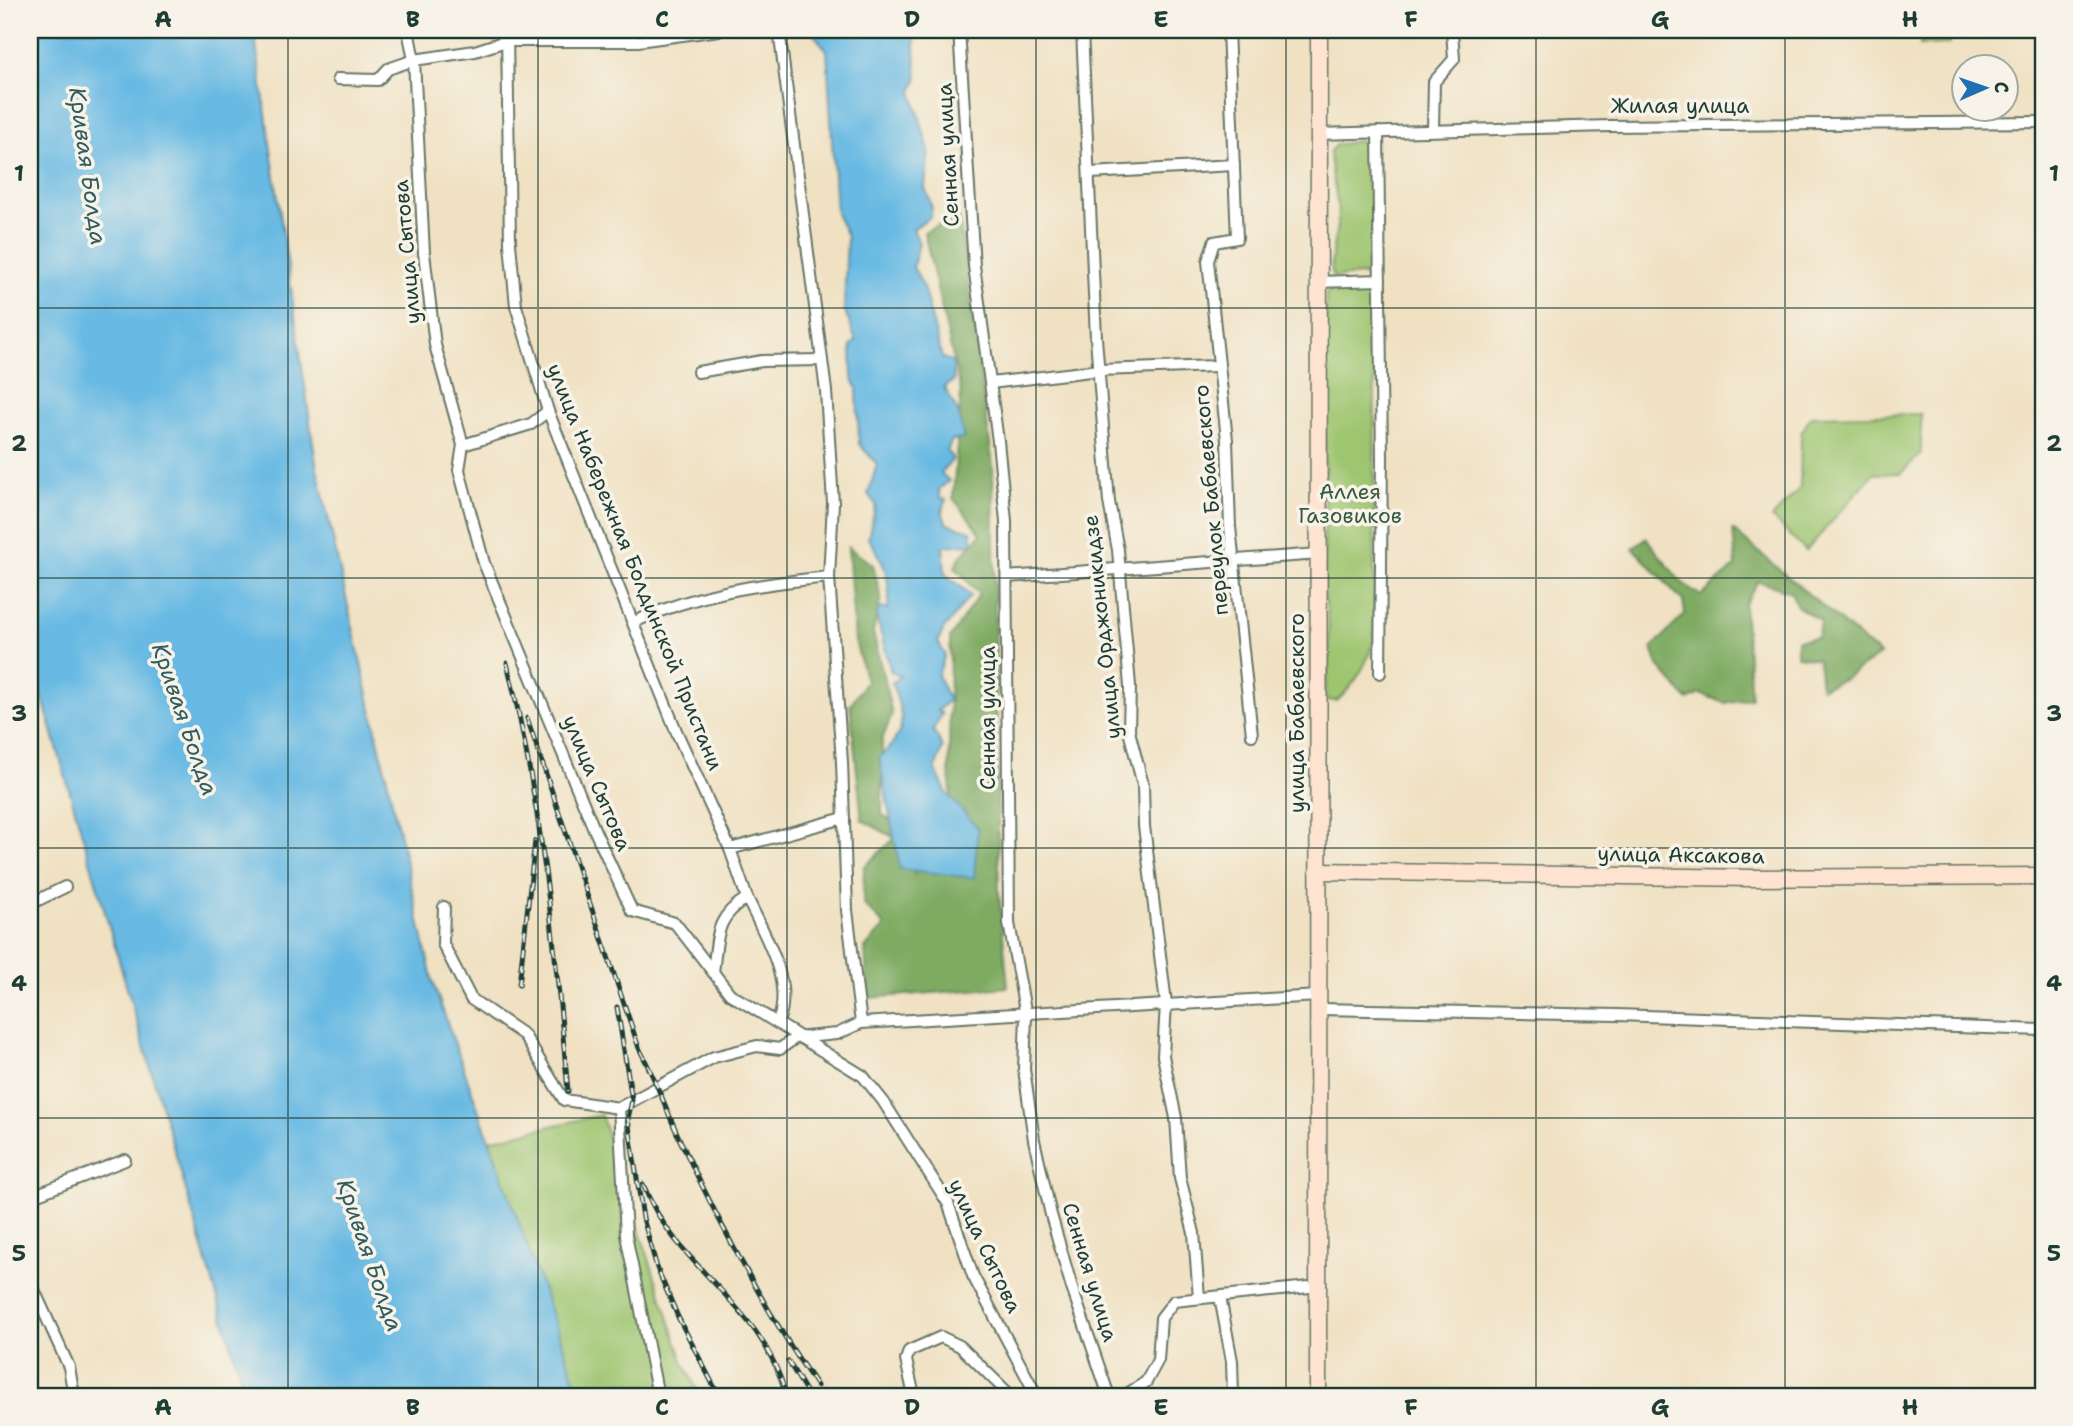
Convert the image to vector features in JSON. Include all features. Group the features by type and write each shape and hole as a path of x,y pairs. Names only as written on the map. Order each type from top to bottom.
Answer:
{"main road":[{"name":"улица Бабаевского","path":"1318,1396 1319,30"},
{"name":"улица Аксакова","path":"1318,871 1751,878 2043,876"}],"street":[{"name":"улица Сытова","path":"408,30 414,60 424,253 435,345 463,445 459,470 484,563 594,829 632,911 675,923 730,995 863,1076 883,1101 948,1203 974,1276 1037,1396"},
{"path":"338,79 377,80 388,69 414,60 475,51 506,36 638,41 719,30"},
{"path":"779,30 822,359 833,503 829,577 847,910 861,1023"},
{"name":"Сенная улица","path":"959,30 974,266 1006,521 1009,923 1026,1016 1024,1069 1034,1140 1072,1288 1109,1396"},
{"name":"улица Орджоникидзе","path":"1082,30 1099,370 1109,502 1119,570 1130,686 1129,732 1143,785 1144,826 1166,1003 1163,1056 1176,1118 1180,1178 1194,1233 1199,1298"},
{"path":"1090,173 1234,165 1228,30"},
{"path":"1433,130 1434,82 1454,59 1452,30"},
{"name":"улица Набережная Болдинской Пристани","path":"506,36 509,68 510,231 516,306 548,411 677,733 730,849 747,898 779,969 782,1012 778,1022"},
{"name":"Жилая улица","path":"1317,134 2043,122"},
{"path":"1378,132 1380,673"},
{"name":"переулок Бабаевского","path":"1234,165 1237,238 1214,242 1208,261 1252,735"},
{"path":"1318,282 1380,280"},
{"path":"698,372 762,361 822,359"},
{"path":"990,383 1099,370 1218,366"},
{"path":"463,445 531,424 548,411"},
{"path":"1007,577 1319,554"},
{"path":"634,622 667,606 743,586 829,577"},
{"path":"730,849 844,818"},
{"path":"30,904 65,887"},
{"path":"713,972 720,923 730,908 747,898"},
{"path":"444,906 443,944 471,999 524,1035 564,1100 619,1108 715,1057 757,1046 780,1049 801,1037 837,1034 861,1023 1026,1016 1166,1003 1319,1003 2043,1030"},
{"path":"619,1108 626,1235 659,1396"},
{"path":"30,1197 125,1160"},
{"path":"30,1281 69,1367 74,1396"},
{"path":"1124,1396 1146,1382 1158,1360 1161,1318 1174,1301 1319,1286"},
{"path":"1220,1297 1232,1361 1233,1396"},
{"path":"914,1396 906,1360 909,1351 941,1336 960,1346 1011,1396"}],"green space":[{"path":"1920,30 1949,30 1949,44 1920,45"},
{"path":"1357,141 1372,143 1374,267 1365,275 1333,277 1332,254 1338,217 1330,151 1336,145"},
{"path":"959,215 993,466 999,892 1008,987 868,998 865,948 885,926 863,904 864,867 895,838 862,820 850,705 866,681 855,641 848,547 873,565 881,598 873,632 892,714 882,740 882,814 908,835 914,874 955,839 949,770 950,638 979,594 955,567 959,558 981,534 953,498 961,392 924,232"},
{"name":"Аллея Газовиков","path":"1334,287 1367,287 1375,301 1374,641 1360,674 1337,701 1326,700 1329,645 1324,596 1326,294"},
{"path":"1921,414 1921,454 1901,473 1873,474 1806,551 1772,518 1800,488 1801,433 1811,416"},
{"path":"1733,530 1880,655 1844,679 1821,688 1818,659 1797,656 1797,640 1818,637 1820,621 1797,606 1791,592 1758,581 1744,605 1751,698 1725,703 1700,694 1688,700 1658,666 1652,648 1685,614 1683,601 1633,548 1646,538 1680,581 1701,596 1736,566"},
{"path":"601,1115 683,1361 700,1396 581,1396 489,1140"}],"water":[{"name":"Кривая Болда","path":"30,30 254,30 316,464 433,983 581,1396 246,1396 30,655"},
{"path":"817,30 914,30 917,80 912,91 929,150 925,187 932,208 930,217 913,229 919,243 913,267 923,286 942,358 952,361 954,381 944,387 958,412 964,439 952,440 947,451 953,459 941,473 949,481 939,489 940,498 946,500 942,512 947,524 971,531 973,544 943,546 945,574 971,595 943,630 938,642 945,654 938,676 949,700 938,710 942,714 933,730 943,747 935,769 948,795 978,828 974,878 900,869 879,758 899,731 901,715 892,683 900,676 891,672 876,615 879,608 888,609 889,599 886,571 868,538 876,505 868,494 877,464 859,444 857,388 852,377 851,346 856,341 844,308 847,236 836,213 827,50 815,36"}],"railway":[{"path":"507,663 538,822 568,1091"},
{"path":"527,718 639,1048 727,1235 761,1297 817,1386"},
{"path":"519,985 535,841"},
{"path":"617,1007 632,1100 628,1119 643,1218 657,1268 678,1317 719,1396"},
{"path":"643,1184 658,1214 676,1240 759,1336 775,1364 786,1396"},
{"path":"788,1361 809,1396"}]}
